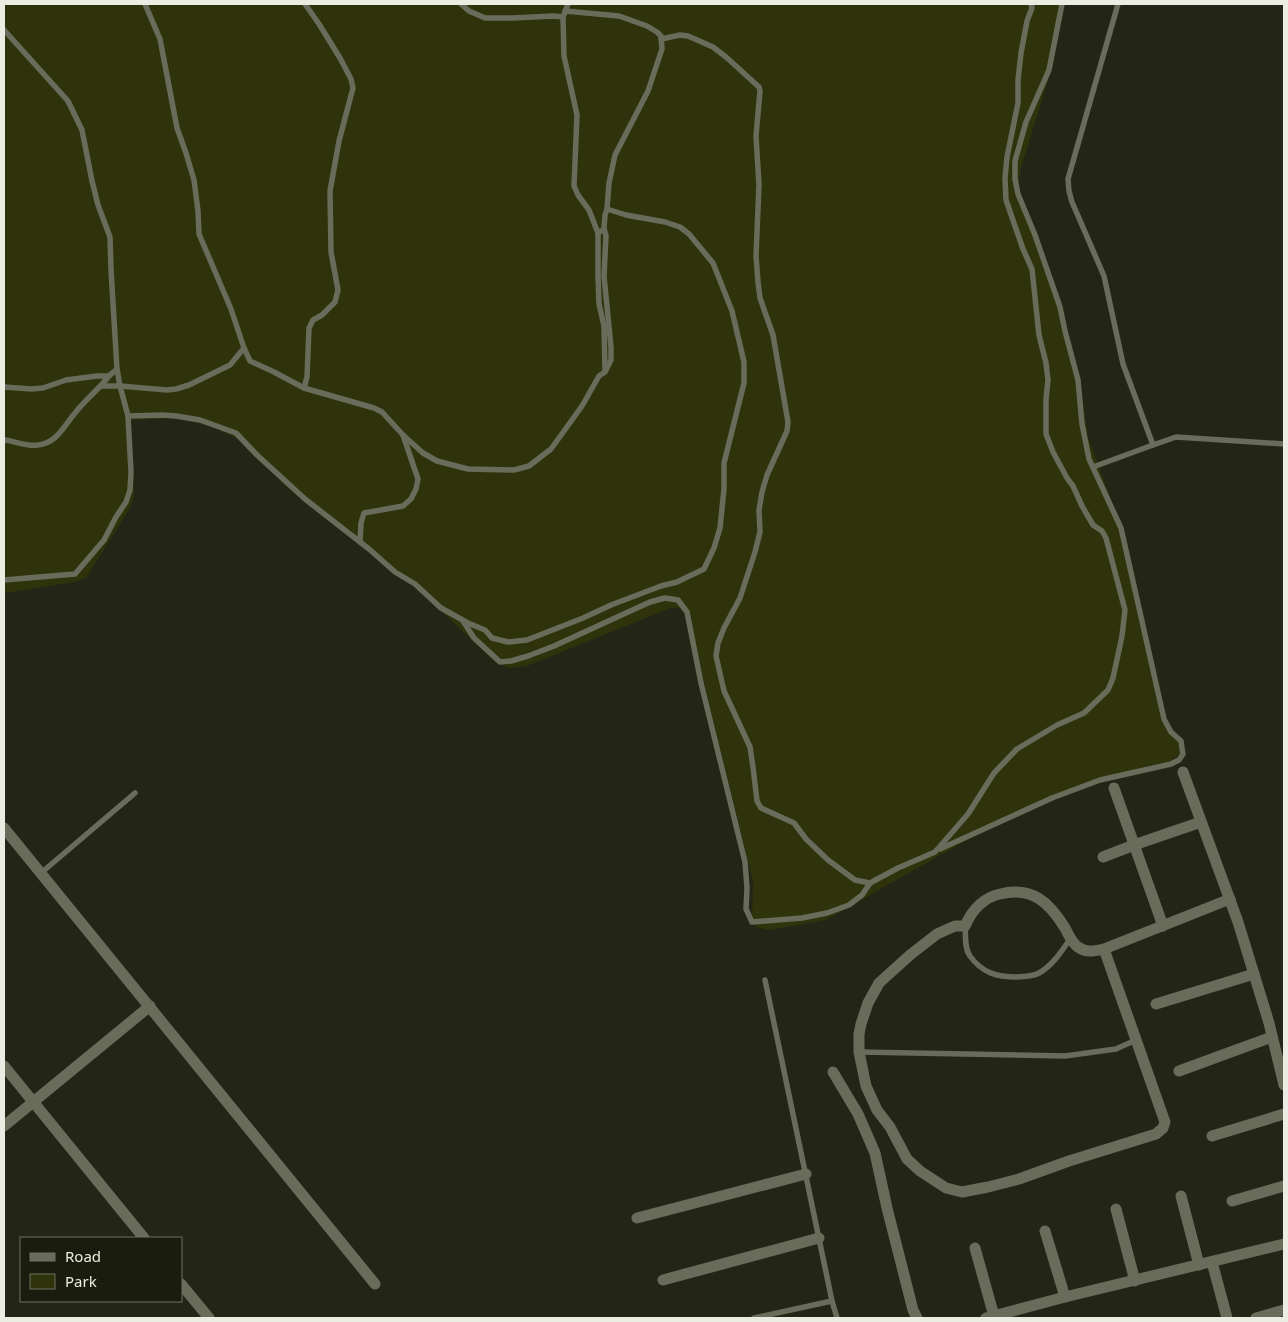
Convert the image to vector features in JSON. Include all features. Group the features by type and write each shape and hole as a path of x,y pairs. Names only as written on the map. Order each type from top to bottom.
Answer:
{"street":[{"path":"1183,772 1230,900 1254,974 1284,1085"},
{"path":"1114,788 1163,926"},
{"path":"1103,857 1201,822"},
{"path":"4,828 375,1284"},
{"path":"1104,949 1165,1122 1163,1128 1156,1134 1069,1161 1020,1179 962,1192 946,1188 920,1171 907,1159 890,1127 877,1110 866,1086 859,1052 859,1034 868,1003 879,983 910,955 937,934 954,926 965,926 976,906 998,894 1010,892 1035,895 1045,903 1059,920 1076,946 1090,951 1104,949 1230,900"},
{"path":"1156,1004 1254,974"},
{"path":"4,1126 150,1006"},
{"path":"1179,1071 1272,1037"},
{"path":"4,1066 143,1237"},
{"path":"833,1072 858,1114 875,1153 887,1208 913,1310 917,1318"},
{"path":"1212,1136 1284,1114"},
{"path":"636,1218 806,1174"},
{"path":"1232,1201 1284,1186"},
{"path":"1181,1196 1199,1265"},
{"path":"1116,1210 1135,1281"},
{"path":"1045,1231 1065,1297"},
{"path":"663,1280 819,1238"},
{"path":"975,1248 990,1317 1017,1314 1065,1297 1284,1244"},
{"path":"1212,1262 1227,1318"},
{"path":"182,1285 209,1318"},
{"path":"1256,1318 1284,1310"}],"lane":[{"path":"145,4 160,39 177,128 194,180 199,234 231,309 250,361 304,388 382,412 403,435 423,453 437,462 468,469 514,470 529,466 551,449 582,406 599,376 604,372 611,360 608,348 604,276 606,236 604,228 609,183 615,155 648,91 662,49 661,36 657,32 632,20 619,16 564,14 485,18 460,4"},
{"path":"304,388 307,377 309,328 313,320 322,315 335,302 338,290 331,252 330,191 339,141 353,88 351,79 340,58 306,4"},
{"path":"568,4 564,14 564,56 577,115 574,186 589,210 598,233 599,295 607,326"},
{"path":"935,851 968,814 994,773 1017,749 1057,725 1084,713 1108,690 1113,678 1122,636 1125,610 1106,538 1102,531 1093,525 1082,506 1073,486 1053,452 1046,434 1048,380 1039,335 1032,269 1022,249 1006,200 1005,178 1018,104 1021,54 1027,21 1032,8 1031,4"},
{"path":"461,619 474,638 500,662 528,656 554,646 650,602 665,598 678,600 687,612 701,683 745,862 746,909 752,922 802,918 849,906 862,895 870,883 898,868 1052,798 1100,780 1171,764 1179,760 1183,754 1181,741 1171,732 1164,719 1121,528 1089,458 1082,424 1078,380 1060,307 1035,234 1018,194 1015,179 1015,161 1026,122 1050,70 1062,4"},
{"path":"1118,4 1068,179 1072,202 1104,276 1123,364 1153,445"},
{"path":"4,30 68,101 82,130 98,205 110,237 117,369 128,416 130,447 130,490 126,502 104,540 75,574 4,580"},
{"path":"661,40 680,35 688,36 713,47 759,87 760,91 756,136 759,185 756,256 758,282 760,298 773,335 788,431 767,475 762,492 759,510 760,532 740,598 718,643 716,656 724,691 750,747 757,801 761,808 794,823 806,839 828,860 855,880 870,883"},
{"path":"128,416 176,416 200,420 236,433 305,499 395,572 415,584 441,608 485,630 492,638 508,642 527,640 611,605 677,582 704,569 714,548 720,528 724,488 724,463 744,383 744,362 732,311 712,263 690,234 665,222 607,209"},
{"path":"598,233 604,228"},
{"path":"101,386 176,389 230,365 244,348"},
{"path":"4,440 37,446 50,442 64,429 75,413 117,369"},
{"path":"4,387 43,388 66,380 90,376 109,376"},
{"path":"360,542 361,523 364,513 403,506 411,499 416,489 418,479 403,435"},
{"path":"1093,467 1176,437 1284,444"},
{"path":"41,873 135,792"},
{"path":"965,926 966,945 969,955 985,971 1002,977 1032,976 1041,972 1060,954 1070,939"},
{"path":"766,980 837,1318"},
{"path":"859,1052 1065,1056 1116,1050 1136,1040"},
{"path":"754,1318 832,1301"}],"green space":[{"path":"4,4 1060,4 1053,64 1021,168 1018,189 1055,285 1083,402 1088,437 1118,519 1163,717 1179,741 1180,753 1171,761 1140,768 1069,790 967,840 826,920 769,930 756,927 752,917 753,882 688,617 680,608 671,608 527,666 510,668 496,663 421,592 284,485 251,446 212,426 177,418 131,420 134,494 131,506 86,578 75,582 4,593"}]}
